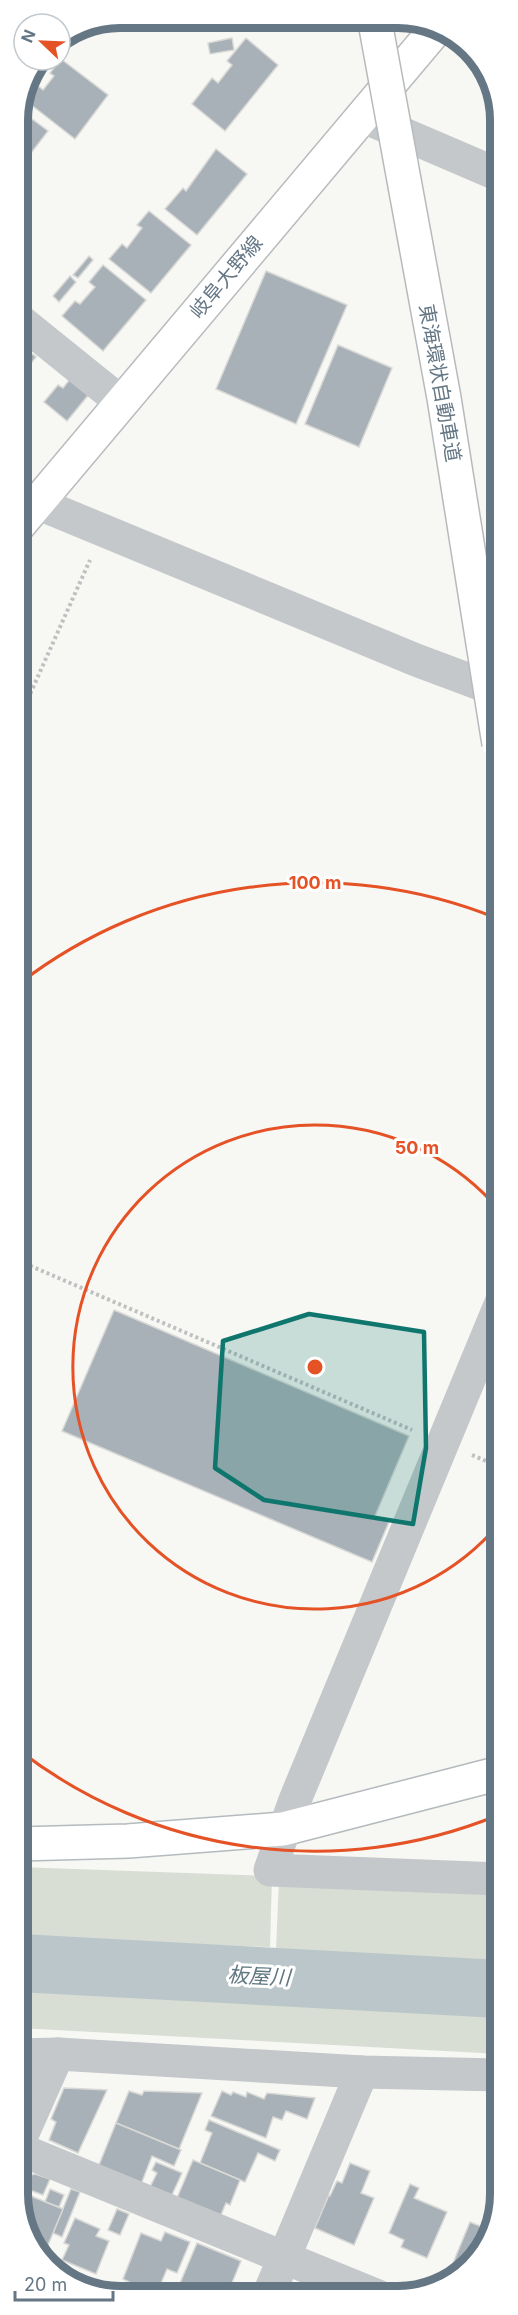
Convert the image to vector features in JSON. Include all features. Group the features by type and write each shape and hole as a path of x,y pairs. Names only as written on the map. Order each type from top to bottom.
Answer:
{"main road":[{"name":"東海環状自動車道","path":"376,28 444,398 490,686"},
{"name":"岐阜大野線","path":"29,513 431,35"},
{"path":"28,1844 128,1841 283,1830 489,1776"}],"street":[{"path":"361,116 490,171"},
{"path":"29,328 122,402"},
{"path":"29,515 102,532 490,687"},
{"path":"489,1330 283,1830 270,1870 489,1879"},
{"path":"28,2055 58,2054 362,2072 489,2075"},
{"path":"28,2122 58,2054"},
{"path":"272,2286 362,2072"},
{"path":"28,2153 353,2286"}],"path":[{"path":"29,697 102,532"},
{"path":"28,1265 442,1443"}],"highlighted area":[{"path":"309,1314 424,1332 426,1448 413,1524 264,1500 215,1468 223,1341"}],"shaded area":[{"path":"28,1867 272,1876 270,1947 28,1938"},
{"path":"279,1880 489,1887 489,1960 276,1950"},
{"path":"28,1979 489,2002 489,2053 28,2028"}],"building":[{"path":"232,38 234,50 210,54 208,43"},
{"path":"246,38 278,65 225,131 192,104 212,78 218,83 232,65 227,61"},
{"path":"72,67 108,95 75,139 30,104 37,85 43,90 54,76 51,72 72,72"},
{"path":"29,117 48,131 29,156"},
{"path":"216,149 247,174 197,235 165,209 183,188 186,191"},
{"path":"149,211 191,245 151,293 109,259 122,244 127,248 142,228 137,225"},
{"path":"89,256 93,260 78,278 73,275"},
{"path":"103,265 146,300 103,351 62,316 75,301 80,304 95,287 89,282"},
{"path":"266,271 347,305 296,424 216,389"},
{"path":"70,276 76,282 59,302 53,296"},
{"path":"338,345 392,368 359,447 305,424"},
{"path":"29,351 36,357 29,366"},
{"path":"71,378 90,393 67,421 44,402 58,385 63,388"},
{"path":"114,1310 409,1436 375,1516 389,1522 372,1562 62,1431"},
{"path":"64,2088 107,2090 78,2153 49,2140 56,2122 51,2119"},
{"path":"129,2091 142,2095 144,2091 202,2093 179,2149 116,2123"},
{"path":"222,2091 246,2097 247,2092 264,2099 267,2093 315,2098 307,2119 286,2111 282,2120 273,2117 266,2138 211,2116"},
{"path":"209,2120 280,2150 275,2161 258,2153 245,2182 200,2163 212,2133 205,2130"},
{"path":"116,2123 181,2150 174,2166 152,2156 140,2187 99,2165"},
{"path":"193,2160 240,2180 230,2205 226,2203 220,2217 177,2198"},
{"path":"156,2162 182,2173 171,2197 150,2187 157,2173 152,2170"},
{"path":"350,2163 370,2171 361,2193 374,2198 354,2245 315,2228 329,2195 337,2181 342,2183"},
{"path":"35,2174 50,2179 43,2195 28,2189 28,2176"},
{"path":"410,2184 419,2188 414,2198 447,2212 427,2258 401,2247 404,2240 389,2233"},
{"path":"50,2189 64,2195 59,2207 45,2202"},
{"path":"71,2189 80,2192 62,2237 53,2233"},
{"path":"28,2195 63,2209 47,2248 38,2235 32,2218"},
{"path":"117,2209 129,2214 120,2235 108,2230"},
{"path":"75,2218 100,2229 96,2236 109,2241 96,2274 62,2260 69,2245 64,2243"},
{"path":"470,2222 483,2227 470,2250 451,2268"},
{"path":"165,2232 190,2242 177,2273 167,2269 160,2286 128,2286 129,2282 123,2279 141,2233 161,2241"},
{"path":"197,2243 241,2261 231,2286 179,2286"}],"waterway":[{"name":"板屋川","path":"28,1963 489,1988"}]}
